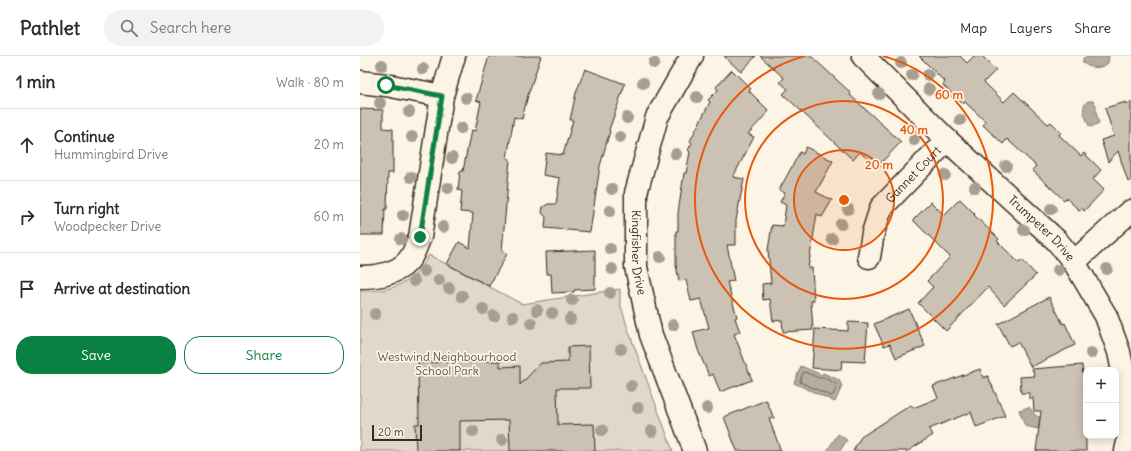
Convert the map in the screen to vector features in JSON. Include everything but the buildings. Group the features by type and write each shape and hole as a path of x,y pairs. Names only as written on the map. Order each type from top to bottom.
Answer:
{"street":[{"path":"360,277 384,275 400,269 411,257 420,237 442,96 454,56"},
{"name":"Kingfisher Drive","path":"692,56 657,117 636,193 636,267 651,335 695,451"},
{"name":"Trumpeter Drive","path":"863,56 947,140 1057,241 1074,262 1106,316 1119,352 1125,382 1128,445"},
{"path":"360,82 386,85 442,96"},
{"name":"Gannet Court","path":"869,256 873,234 881,208 947,140"},
{"path":"1074,262 1131,211"}],"green space":[{"name":"Westwind Neighbourhood School Park","path":"429,255 522,304 620,289 620,303 629,332 673,451 360,451 360,291 381,290 400,284 417,273"}],"water":[{"path":"1109,56 1108,63 1102,67 1095,68 1083,63 1083,58"},
{"path":"1088,101 1093,101 1096,105 1099,123 1091,127 1089,126 1085,116 1084,109 1085,103"},
{"path":"801,366 839,380 842,386 835,402 794,383"},
{"path":"1029,407 1036,416 1040,417 1038,429 1025,426 1019,410"},
{"path":"838,434 847,440 840,451 827,451"}],"route":[{"path":"386,85 442,96 420,237"}]}
